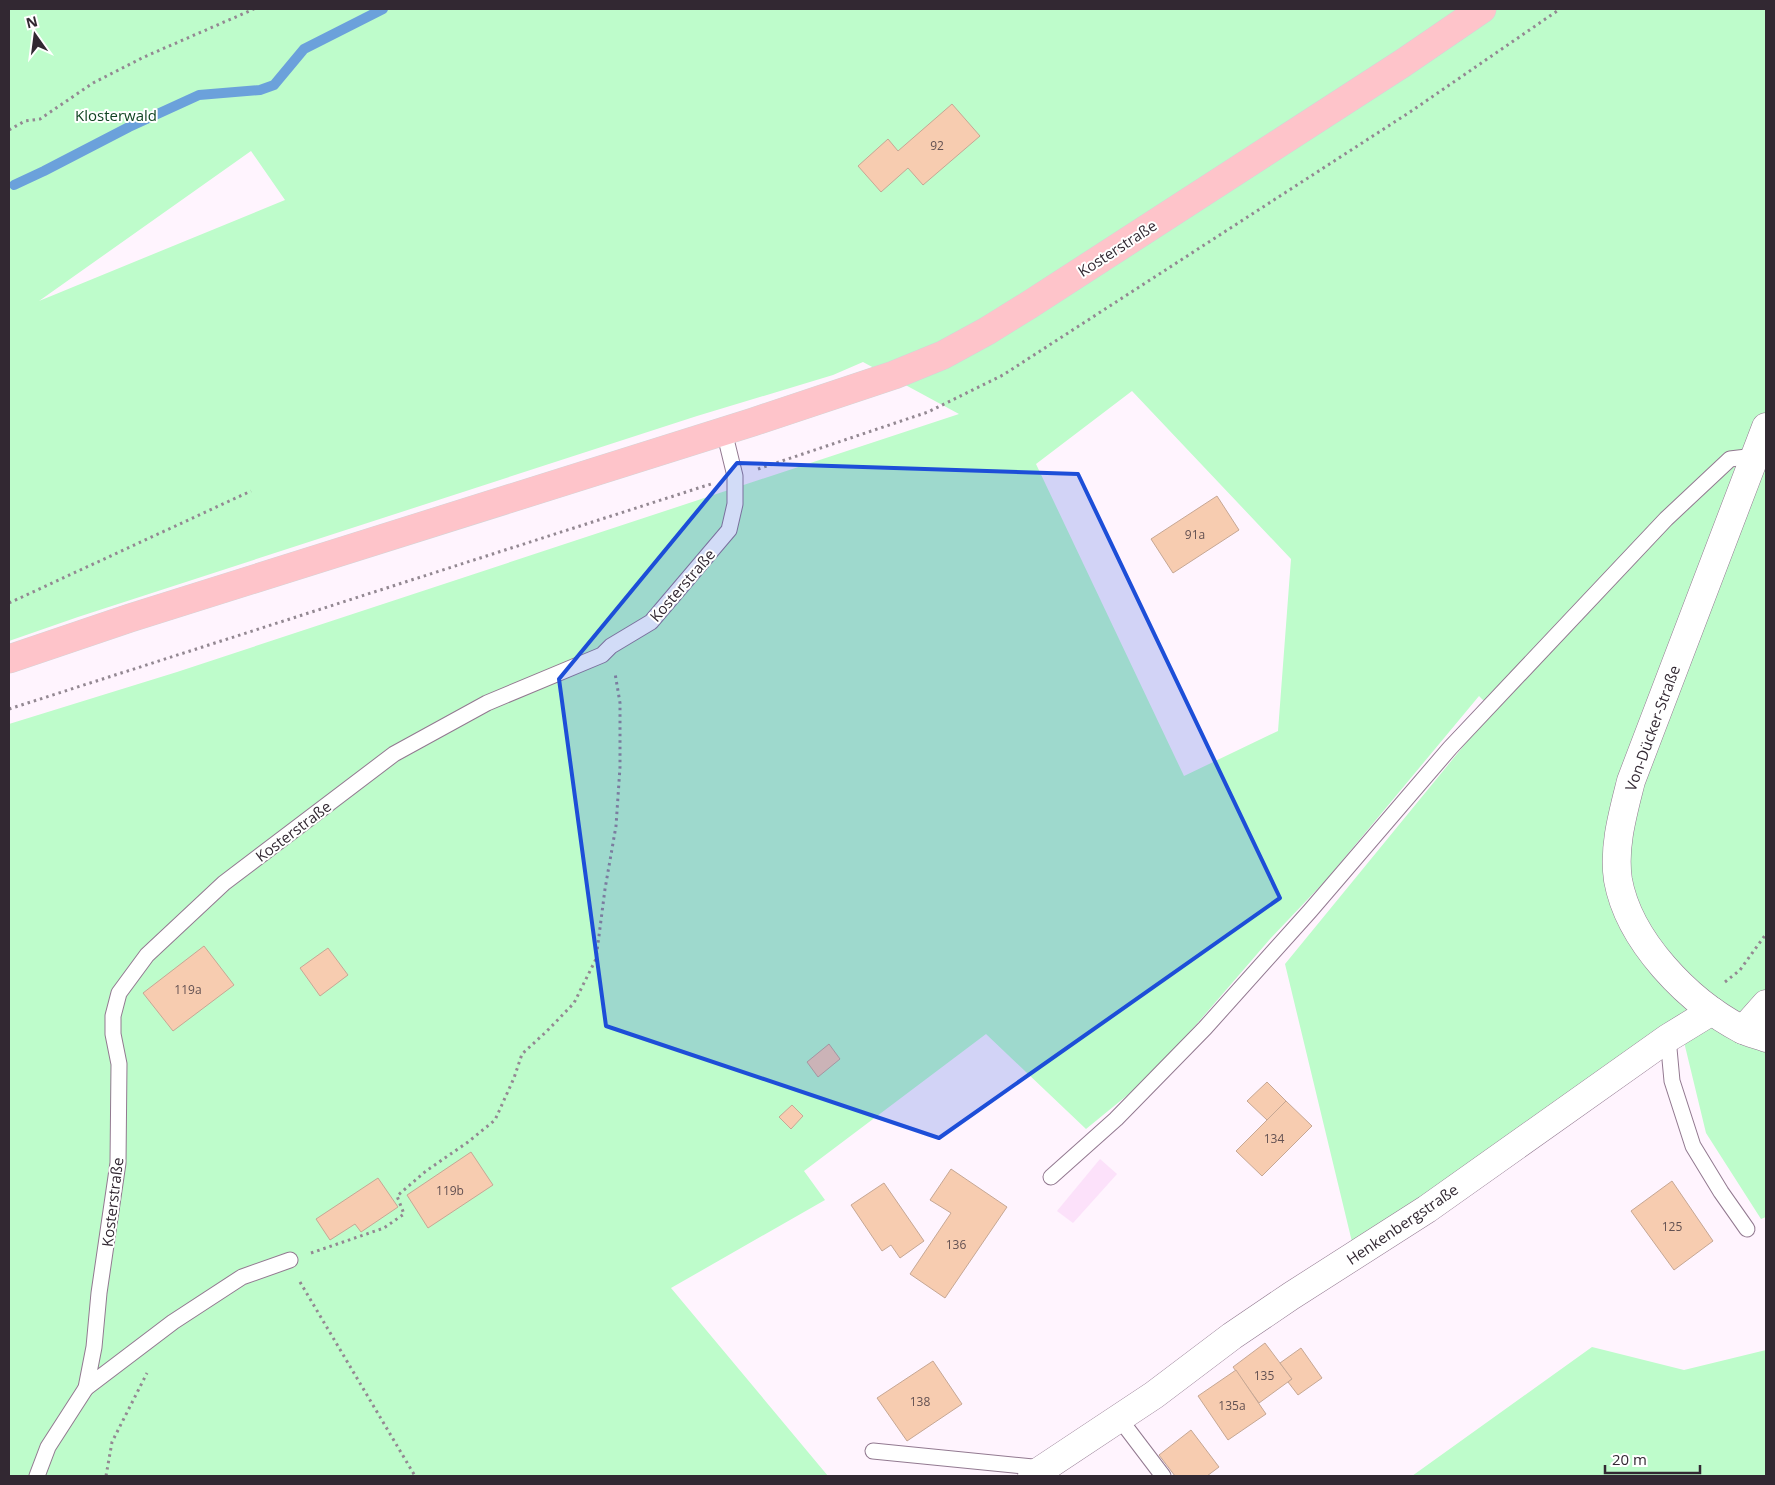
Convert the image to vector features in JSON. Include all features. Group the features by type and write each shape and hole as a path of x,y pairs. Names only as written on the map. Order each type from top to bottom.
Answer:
{"main road":[{"name":"Kosterstraße","path":"9,659 139,615 724,431 894,375 943,355 987,331 1403,63 1482,9"}],"street":[{"name":"Von-Dücker-Straße","path":"1706,1006 1679,984 1644,940 1628,912 1618,879 1618,845 1621,820 1630,782 1766,427"},
{"path":"1706,1006 1754,1034 1766,1004"},
{"name":"Henkenbergstraße","path":"1038,1472 1154,1395 1232,1336 1291,1296 1427,1209 1668,1038 1706,1006"}],"lane":[{"name":"Kosterstraße","path":"86,1388 118,1164 119,1064 113,1034 113,1016 120,993 147,955 224,883 394,754 487,703 602,655 612,646 652,622 729,530 735,504 735,476 724,431"},
{"path":"1051,1177 1116,1119 1205,1028 1310,911 1450,748 1666,519 1730,459 1755,456"},
{"path":"1668,1038 1672,1082 1692,1146 1747,1229"},
{"name":"Kosterstraße","path":"37,1476 48,1447 86,1388 173,1322 242,1277 290,1260"},
{"path":"1119,1418 1163,1476"},
{"path":"873,1451 1038,1472"}],"path":[{"path":"9,130 25,122 40,119 93,83 144,57 254,9"},
{"path":"9,603 251,491"},
{"path":"414,1476 302,1287 290,1260 384,1228 404,1214 397,1196 426,1170 468,1142 494,1120 514,1078 522,1054 574,1003 596,959 605,889 616,826 620,767 620,704 612,646"},
{"path":"1706,1006 1740,970 1766,934"},
{"path":"106,1476 112,1442 151,1365"}],"highlighted area":[{"path":"737,463 1078,474 1280,898 939,1138 606,1026 559,679"}],"shaded area":[{"path":"1100,1159 1117,1174 1073,1223 1057,1211"}],"green space":[{"name":"Klosterwald","path":"9,9 1766,9 1766,1217 1761,1219 1706,1133 1678,1017 1353,1246 1285,964 1493,710 1479,696 1326,880 1270,939 1195,1026 1141,1084 1086,1129 986,1034 804,1171 825,1200 671,1288 828,1476 9,1476 9,724 177,672 959,414 863,362 833,375 697,416 9,641","holes":["251,151 285,200 39,301","1132,391 1291,559 1278,731 1184,776 1036,464"]},
{"path":"1592,1347 1684,1370 1766,1350 1766,1476 1412,1476"}],"building":[{"path":"952,104 980,136 923,185 908,168 881,192 858,166 888,139 898,151"},
{"path":"1217,496 1239,530 1173,573 1151,539"},
{"path":"204,946 234,985 173,1031 143,993"},
{"path":"328,948 348,975 320,996 300,968"},
{"path":"829,1044 840,1059 818,1077 807,1062"},
{"path":"1267,1082 1286,1101 1267,1120 1247,1101"},
{"path":"1286,1101 1312,1126 1262,1176 1236,1151"},
{"path":"792,1105 803,1116 791,1129 779,1117"},
{"path":"471,1152 493,1185 428,1228 407,1195"},
{"path":"951,1169 1007,1207 945,1298 910,1274 951,1213 930,1200"},
{"path":"378,1178 398,1207 361,1232 355,1224 330,1240 316,1219"},
{"path":"1672,1181 1713,1241 1674,1270 1631,1211"},
{"path":"884,1183 924,1241 900,1258 891,1245 882,1251 851,1205"},
{"path":"1265,1343 1292,1379 1259,1403 1233,1367"},
{"path":"1301,1348 1322,1378 1298,1395 1288,1382 1292,1379 1280,1363"},
{"path":"933,1361 962,1404 907,1441 877,1398"},
{"path":"1236,1370 1266,1414 1228,1440 1198,1396"},
{"path":"1191,1430 1219,1467 1207,1476 1175,1476 1159,1455"}],"waterway":[{"path":"14,185 129,127 199,95 260,90 274,85 304,49 383,9"}]}
